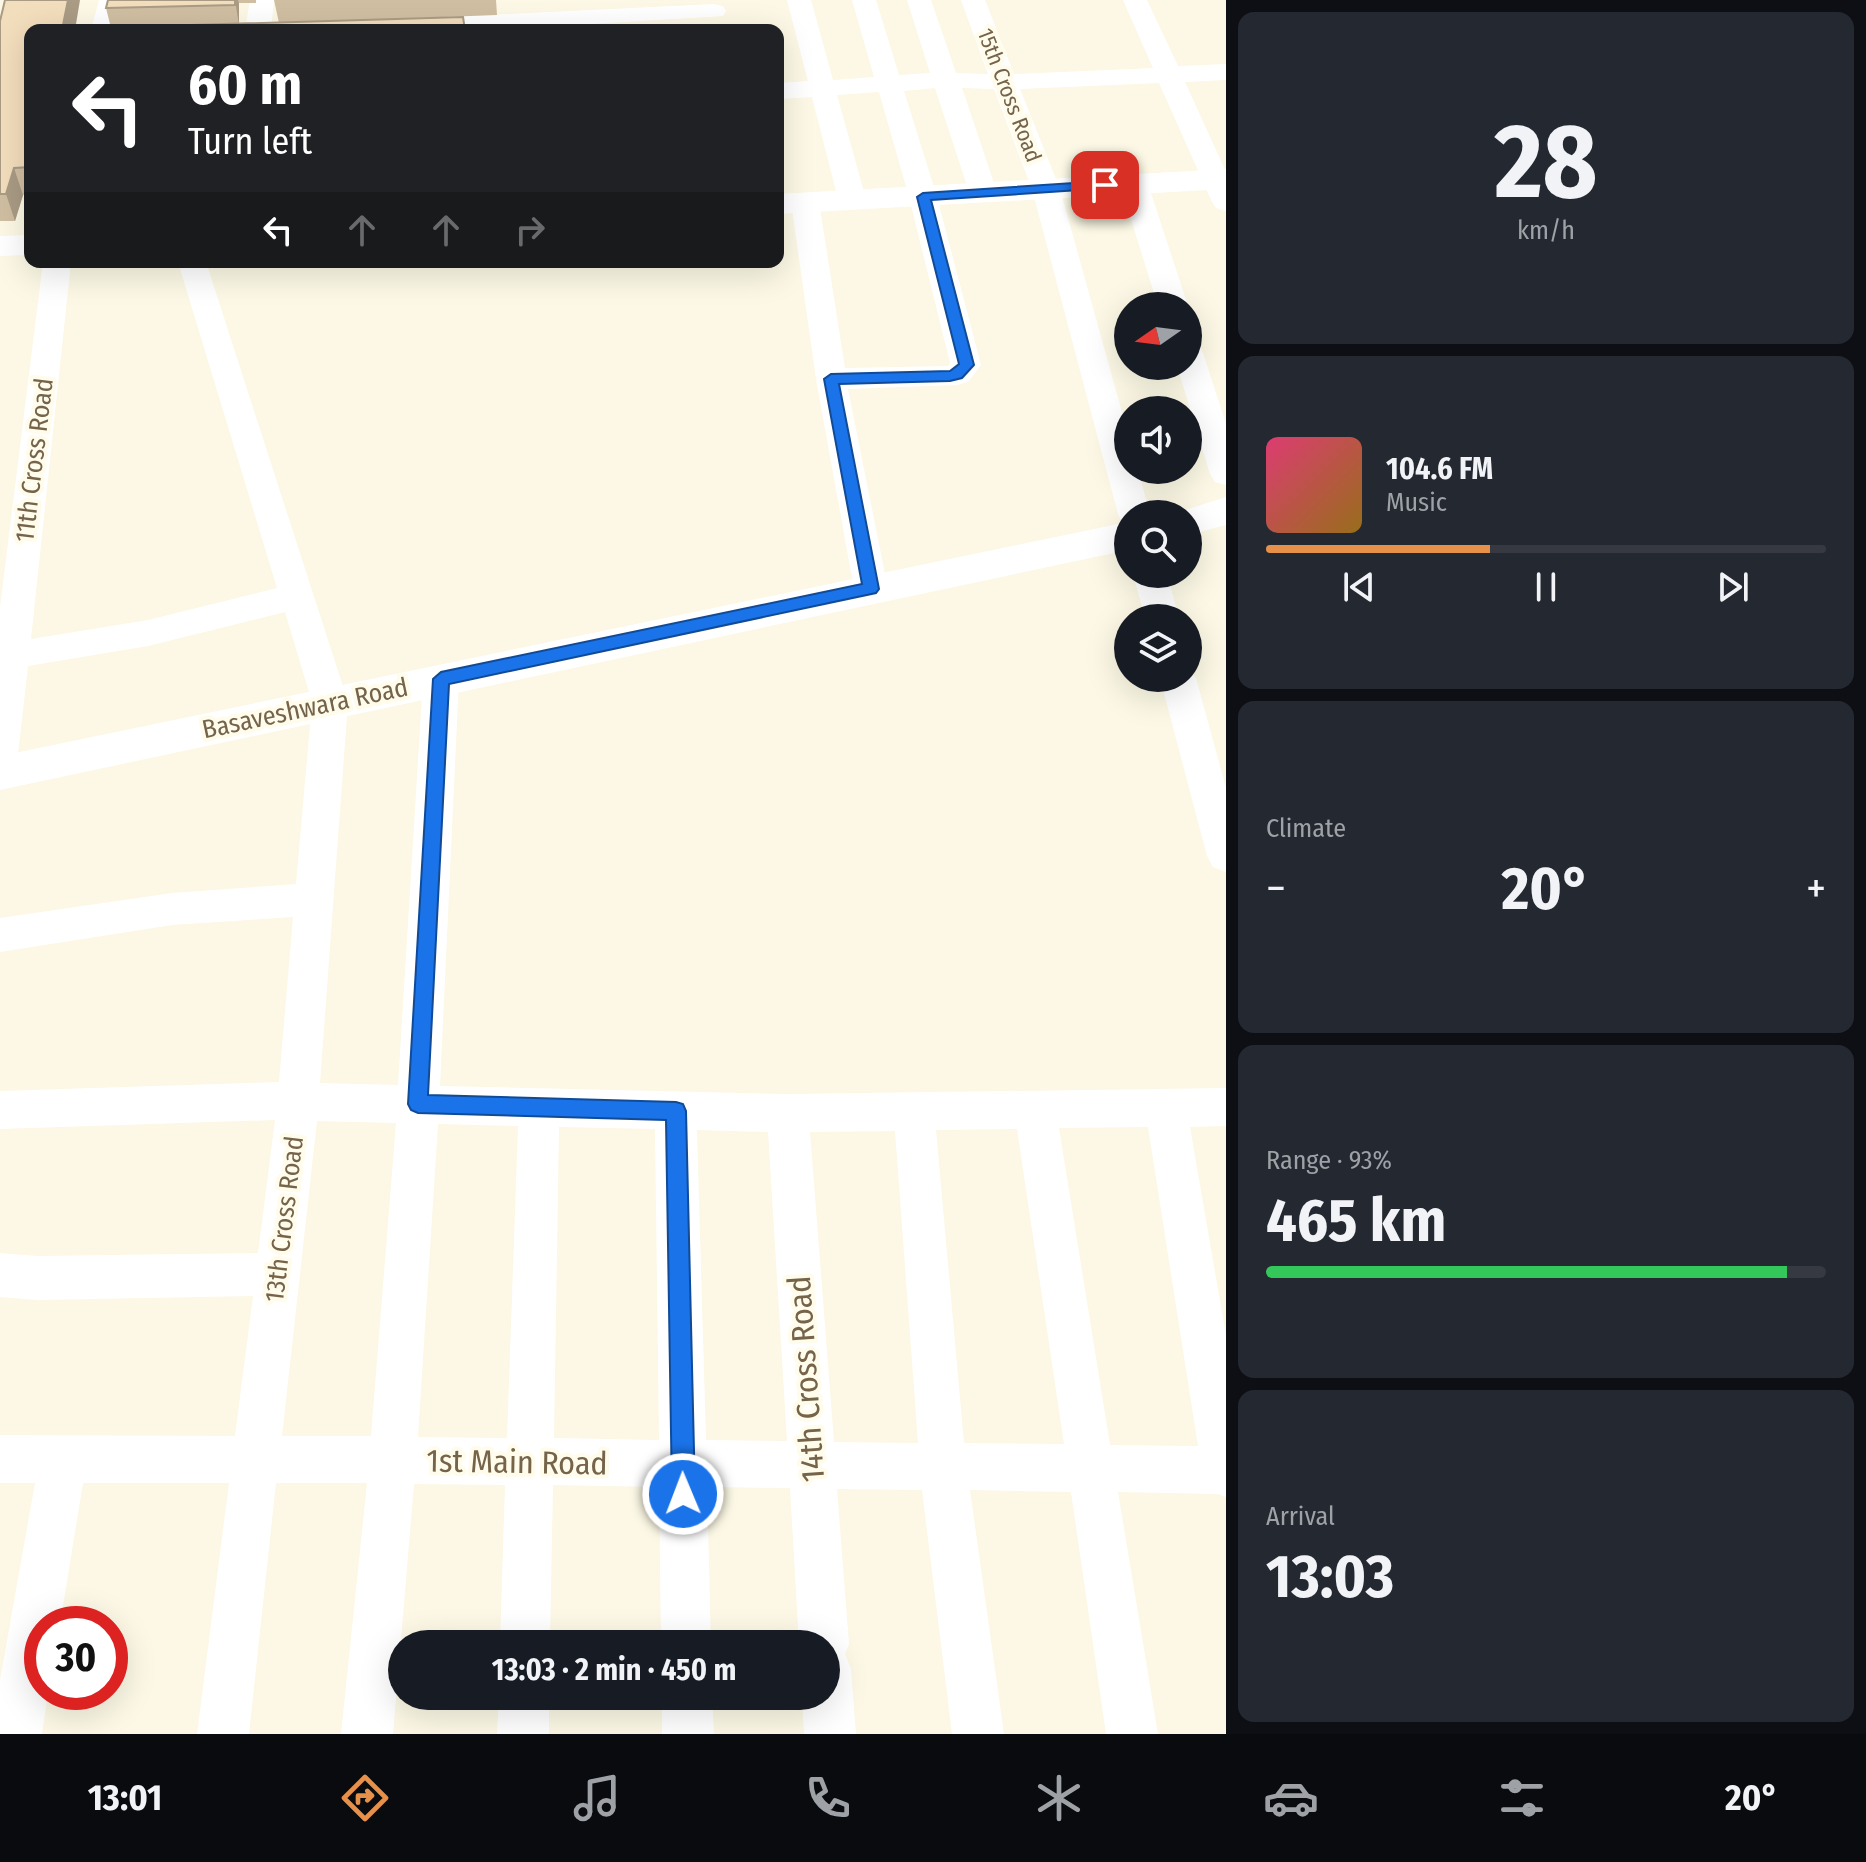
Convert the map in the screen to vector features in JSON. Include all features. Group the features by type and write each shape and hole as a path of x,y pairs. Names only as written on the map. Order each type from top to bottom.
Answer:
{"street":[{"path":"105,24 111,0"},
{"path":"259,24 262,0"},
{"path":"799,0 852,199"},
{"path":"831,379 950,376 957,375 966,365 923,197 864,0"},
{"path":"919,0 983,192"},
{"name":"15th Cross Road","path":"973,0 1046,189 1130,500"},
{"path":"871,589 831,379 791,203 1134,184 1223,187 1135,0"},
{"path":"424,24 503,18 714,14"},
{"path":"784,91 1226,72"},
{"path":"1134,184 1169,292"},
{"path":"0,246 24,245"},
{"name":"11th Cross Road","path":"0,769 11,574 56,268"},
{"path":"194,268 330,702"},
{"path":"1196,380 1226,474"},
{"path":"1202,517 1226,511"},
{"name":"Basaveshwara Road","path":"0,769 1114,539"},
{"path":"6,656 148,633 297,596"},
{"path":"367,1734 393,1460 418,1104 441,679"},
{"path":"1182,692 1226,856"},
{"name":"13th Cross Road","path":"223,1734 298,1101 330,702"},
{"path":"0,935 172,909 314,899"},
{"path":"0,1110 298,1101 788,1113 1226,1107"},
{"path":"525,1630 539,1107"},
{"path":"1166,1108 1226,1471"},
{"path":"1035,1110 1132,1734"},
{"path":"676,1111 686,1630"},
{"path":"914,1112 943,1467 978,1734"},
{"name":"14th Cross Road","path":"788,1113 823,1630"},
{"path":"0,1275 38,1278 278,1274"},
{"name":"1st Main Road","path":"0,1459 393,1460 1226,1471"},
{"path":"16,1734 63,1459"},
{"path":"523,1734 524,1710"},
{"path":"687,1710 688,1734"},
{"path":"829,1710 830,1734"}],"building":[{"path":"5,0 68,0 63,24 24,24 24,167 14,168 6,194 0,194 0,21"},
{"path":"108,0 235,0 235,5 106,8"},
{"path":"463,17 464,24 225,24"}],"route":[{"path":"683,1494 676,1111 418,1104 441,679 871,589 831,379 950,376 957,375 966,365 923,197 1105,185"}]}
